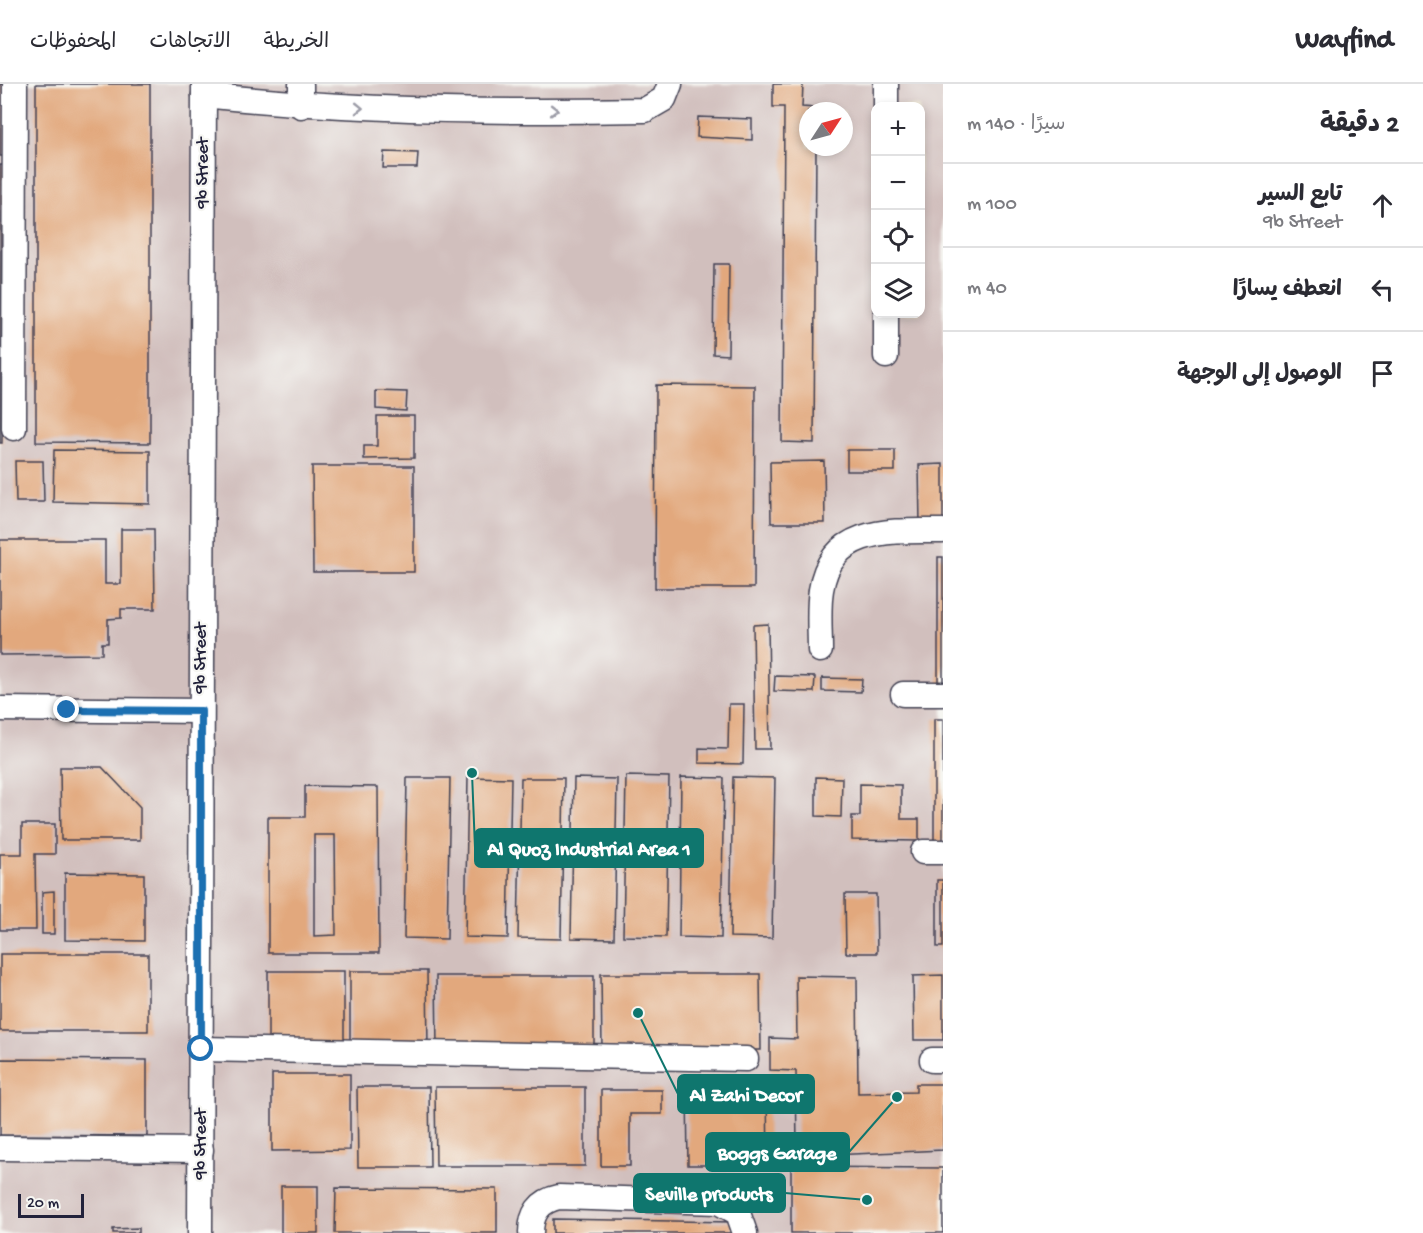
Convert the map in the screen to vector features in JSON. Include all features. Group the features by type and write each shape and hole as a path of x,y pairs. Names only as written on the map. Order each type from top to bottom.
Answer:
{"lane":[{"path":"14,428 15,84"},
{"path":"204,89 645,110 664,99 670,84"},
{"path":"886,84 886,102"},
{"name":"9b Street","path":"200,1233 204,89"},
{"path":"886,318 886,356"},
{"path":"820,650 821,590 827,570 838,553 855,540 874,532 943,531"},
{"path":"903,694 943,694"},
{"path":"0,710 201,711"},
{"path":"201,1049 746,1059"},
{"path":"0,1148 201,1150"},
{"path":"531,1233 531,1220 539,1207 552,1198 559,1197 718,1202 738,1213 745,1233"}],"shaded area":[{"path":"0,84 943,84 943,1233 0,1233"}],"building":[{"path":"0,84 4,84 4,156 0,156"},
{"path":"36,84 150,84 150,443 36,442"},
{"path":"773,84 803,84 802,102 799,102 799,156 816,156 814,443 782,442 784,107 773,107"},
{"path":"698,117 752,119 752,140 697,137"},
{"path":"384,152 418,153 417,168 383,168"},
{"path":"0,165 5,165 2,443 0,443"},
{"path":"714,264 729,264 728,355 713,354"},
{"path":"656,385 755,386 754,588 655,588"},
{"path":"376,391 407,392 406,411 376,409"},
{"path":"377,416 414,416 414,458 364,459 364,446 377,446"},
{"path":"54,450 150,451 150,504 53,502"},
{"path":"847,450 895,450 895,471 847,471"},
{"path":"15,461 43,461 44,502 16,502"},
{"path":"824,461 825,523 771,523 770,462"},
{"path":"943,464 943,524 920,525 919,465"},
{"path":"312,466 414,466 414,572 313,572"},
{"path":"121,529 154,529 155,609 121,609 121,618 108,619 108,643 102,643 102,654 0,655 0,540 105,540 105,584 121,584"},
{"path":"938,557 943,557 943,690 938,690"},
{"path":"768,624 770,749 755,749 753,625"},
{"path":"775,676 815,677 814,692 774,691"},
{"path":"822,678 862,679 861,692 822,691"},
{"path":"729,704 744,704 743,764 699,763 699,748 728,749"},
{"path":"934,719 943,719 943,841 934,841"},
{"path":"60,767 102,767 140,807 140,840 61,840"},
{"path":"626,776 669,777 666,937 623,936"},
{"path":"468,777 511,778 508,938 465,937"},
{"path":"681,777 724,778 721,938 679,937"},
{"path":"733,777 775,778 772,938 730,937"},
{"path":"816,777 842,778 841,817 816,816"},
{"path":"407,778 450,778 447,939 404,938"},
{"path":"521,778 564,778 561,939 518,938"},
{"path":"574,778 617,779 614,939 571,938"},
{"path":"860,784 901,785 901,819 919,819 919,841 852,840 852,816 860,816"},
{"path":"305,786 378,787 379,953 268,953 268,817 305,817","holes":["314,835 335,835 336,935 314,936"]},
{"path":"22,824 55,824 55,854 35,854 36,930 0,930 0,854 22,854"},
{"path":"65,873 144,874 144,941 65,940"},
{"path":"937,880 943,880 943,947 937,947"},
{"path":"54,891 54,934 42,934 42,892"},
{"path":"845,894 876,894 877,953 846,953"},
{"path":"0,954 148,954 148,1031 0,1031"},
{"path":"268,971 344,971 344,1049 268,1048"},
{"path":"350,971 427,971 428,1050 350,1050"},
{"path":"601,974 760,974 761,1050 602,1050"},
{"path":"943,975 943,1040 914,1040 913,976"},
{"path":"436,976 594,976 594,1049 437,1049"},
{"path":"796,976 857,977 858,1093 916,1092 916,1084 943,1084 943,1150 808,1156 797,1149 796,1071 770,1070 770,1038 797,1039"},
{"path":"0,1059 147,1060 147,1136 0,1135"},
{"path":"272,1074 350,1074 350,1150 272,1151"},
{"path":"357,1087 429,1087 430,1167 358,1167"},
{"path":"435,1087 585,1087 585,1166 436,1166"},
{"path":"601,1090 662,1090 662,1114 630,1114 630,1166 601,1166"},
{"path":"687,1090 767,1090 768,1165 688,1165"},
{"path":"791,1167 943,1168 943,1233 791,1233"},
{"path":"281,1186 318,1186 318,1233 281,1233"},
{"path":"336,1188 497,1189 497,1233 335,1233"},
{"path":"553,1219 733,1222 732,1233 553,1233"},
{"path":"139,1228 139,1233 113,1233 113,1229"}],"place":[{"name":"Al Quoz Industrial Area 1","path":"472,773"},
{"name":"Al Zahi Decor","path":"638,1013"},
{"name":"Boggs Garage","path":"897,1097"},
{"name":"Seville products","path":"867,1200"}],"route":[{"path":"67,710 201,711 201,1049"}]}
